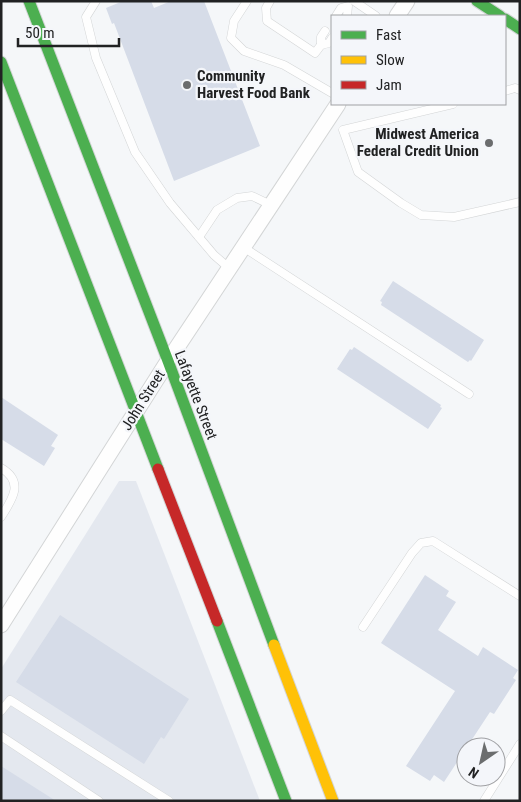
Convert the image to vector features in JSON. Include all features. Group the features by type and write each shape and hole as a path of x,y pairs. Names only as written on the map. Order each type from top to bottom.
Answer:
{"main road":[{"name":"Lafayette Street","path":"29,1 168,361 333,801"},
{"path":"477,1 491,5 499,15"},
{"path":"506,20 520,29"},
{"path":"1,62 286,801"}],"street":[{"path":"398,15 407,1"},
{"name":"John Street","path":"1,624 168,361 337,105"}],"lane":[{"path":"96,1 86,17 96,58 135,152 170,203 214,255 229,268"},
{"path":"270,1 266,8 267,21 315,53 321,45 321,37 326,31"},
{"path":"246,2 234,21 231,38 244,51 284,65 331,92"},
{"path":"337,15 341,8 351,3"},
{"path":"347,15 351,3"},
{"path":"351,3 374,15"},
{"path":"321,45 329,43 331,40"},
{"path":"506,92 515,88 520,90"},
{"path":"344,130 449,105"},
{"path":"329,118 344,130 358,172 421,215 454,217 520,202"},
{"path":"199,237 217,210 237,198 252,196 271,205"},
{"path":"243,247 469,394"},
{"path":"1,468 6,471 15,488 13,498 2,513"},
{"path":"363,627 412,553 421,543 433,541 520,596"},
{"path":"1,711 10,700 155,797 169,801"},
{"path":"1,736 99,801"},
{"path":"484,801 520,744"}],"shaded area":[{"path":"119,481 136,481 260,801 1,801 1,669"}],"building":[{"name":"Community Harvest Food Bank","path":"123,1 151,1 154,8 171,1 204,1 260,146 174,181 114,23 112,24 106,8"},
{"path":"393,281 484,340 471,361 468,362 381,305 382,302 380,301"},
{"path":"354,347 441,405 440,407 442,408 428,429 337,369 350,349 352,350"},
{"path":"1,397 58,435 51,446 55,448 44,466 1,439"},
{"path":"425,575 449,591 446,596 456,602 438,630 478,656 483,647 518,670 513,678 516,680 494,714 490,712 474,737 456,737 456,764 444,782 434,775 430,781 406,766 455,691 381,643"},
{"path":"60,615 189,699 164,739 161,737 144,764 16,682"},
{"path":"1,766 56,801 1,801"}],"traffic: fast":[{"path":"29,1 168,361 274,645"},
{"path":"477,1 498,15"},
{"path":"506,20 520,29"},
{"path":"1,62 158,469"},
{"path":"217,621 286,801"}],"traffic: slow":[{"path":"274,645 333,801"}],"traffic: jam":[{"path":"158,469 217,621"}],"place":[{"name":"Community Harvest Food Bank","path":"187,85"},
{"name":"Midwest America Federal Credit Union","path":"489,143"}]}
